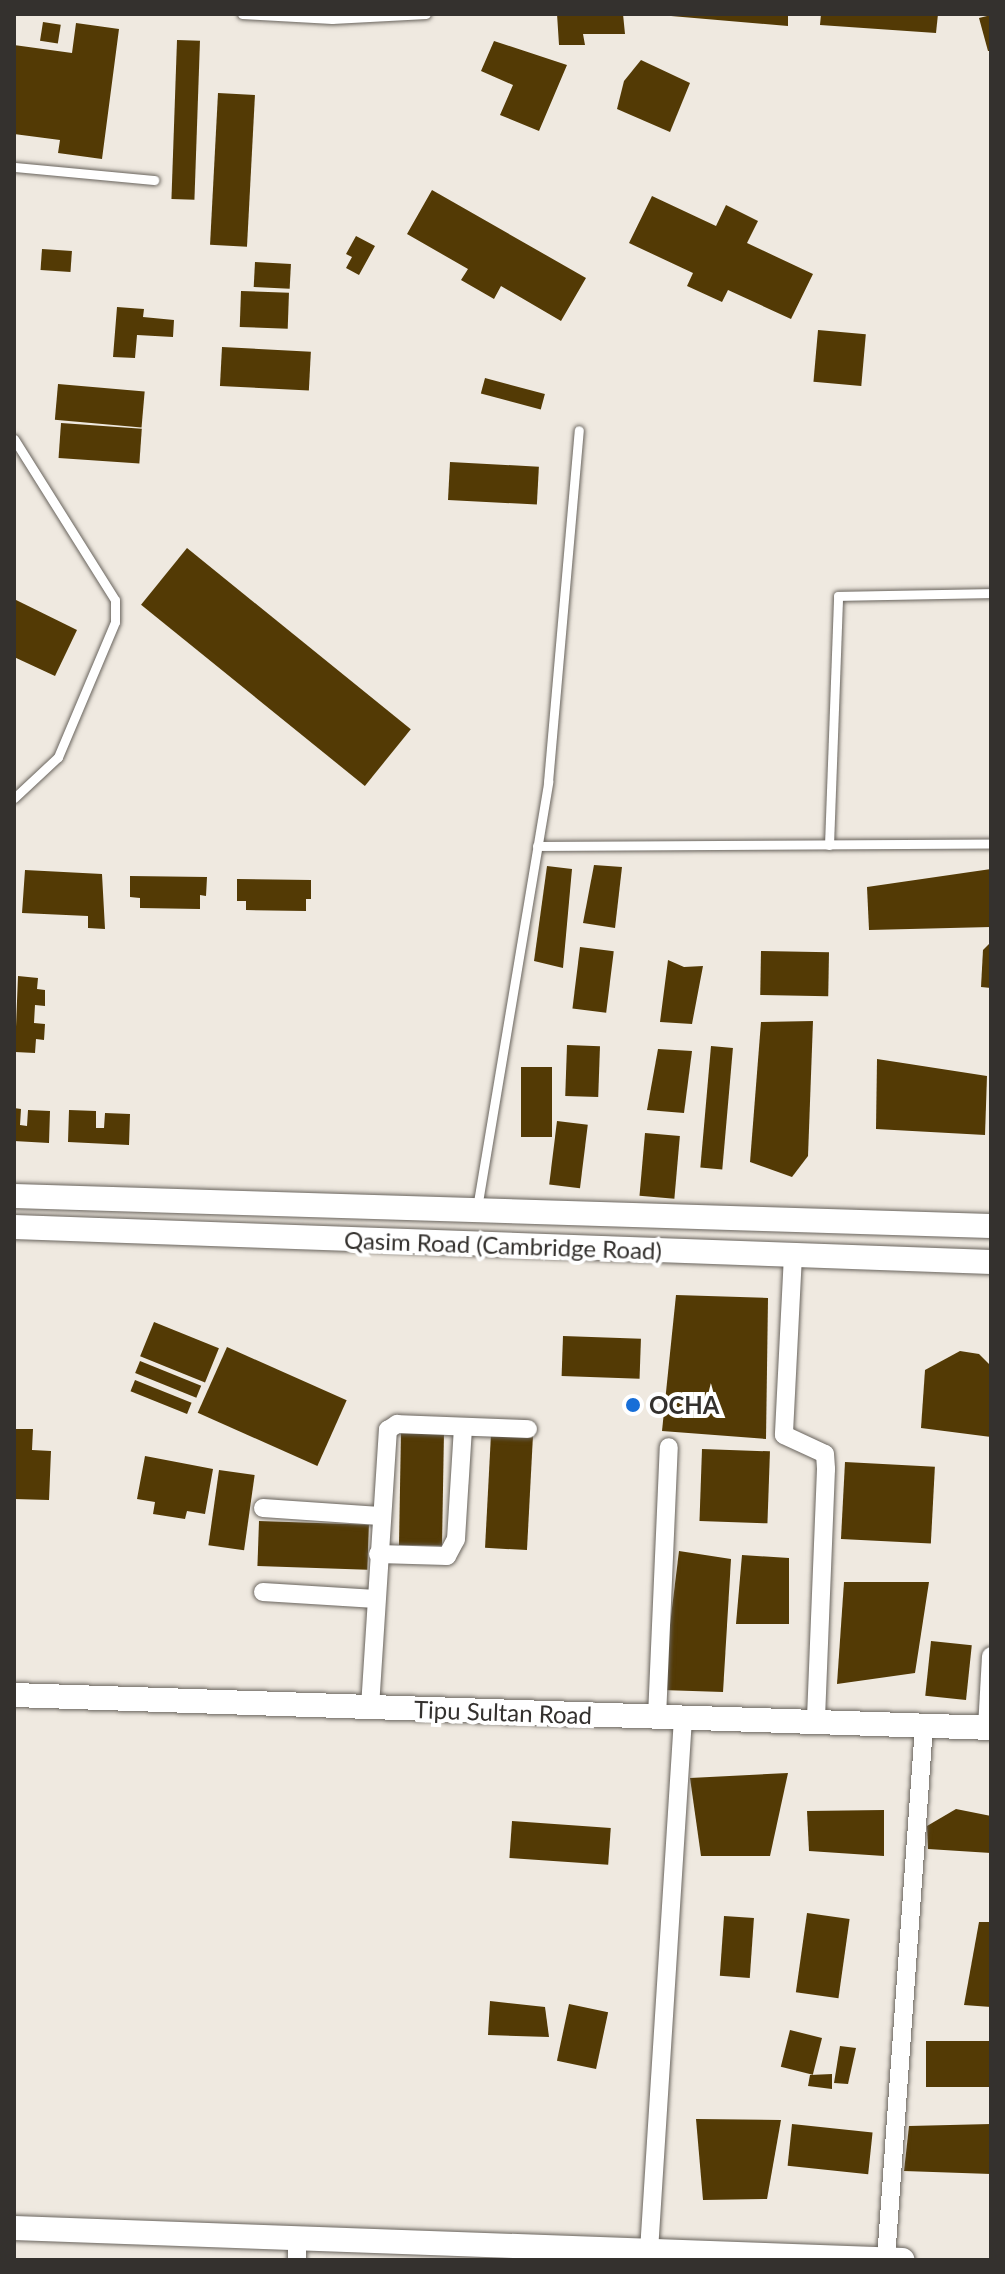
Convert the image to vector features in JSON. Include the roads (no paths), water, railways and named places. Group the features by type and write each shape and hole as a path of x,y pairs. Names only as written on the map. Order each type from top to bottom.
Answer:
{"main road":[{"name":"Qasim Road (Cambridge Road)","path":"14,1196 991,1226"},
{"name":"Qasim Road (Cambridge Road)","path":"14,1227 991,1262"},
{"name":"Tipu Sultan Road","path":"14,1695 989,1728"},
{"path":"14,2228 297,2249 649,2251 902,2260"}],"street":[{"path":"793,1255 784,1435 825,1454 826,1469 816,1722"},
{"path":"370,1707 380,1516 388,1430 397,1424 528,1429"},
{"path":"378,1554 447,1556 456,1539 463,1427"},
{"path":"657,1717 669,1447"},
{"path":"263,1508 380,1516"},
{"path":"263,1592 376,1599"},
{"path":"989,1728 991,1656"},
{"path":"649,2251 683,1718"},
{"path":"886,2259 924,1726"}],"lane":[{"path":"242,14 332,19 426,14"},
{"path":"14,167 154,180"},
{"path":"477,1211 548,782 579,430"},
{"path":"14,439 109,582 115,622 58,757 14,798"},
{"path":"829,845 838,596 991,593"},
{"path":"537,846 991,844"}],"place":[{"name":"OCHA","path":"633,1405"}]}
